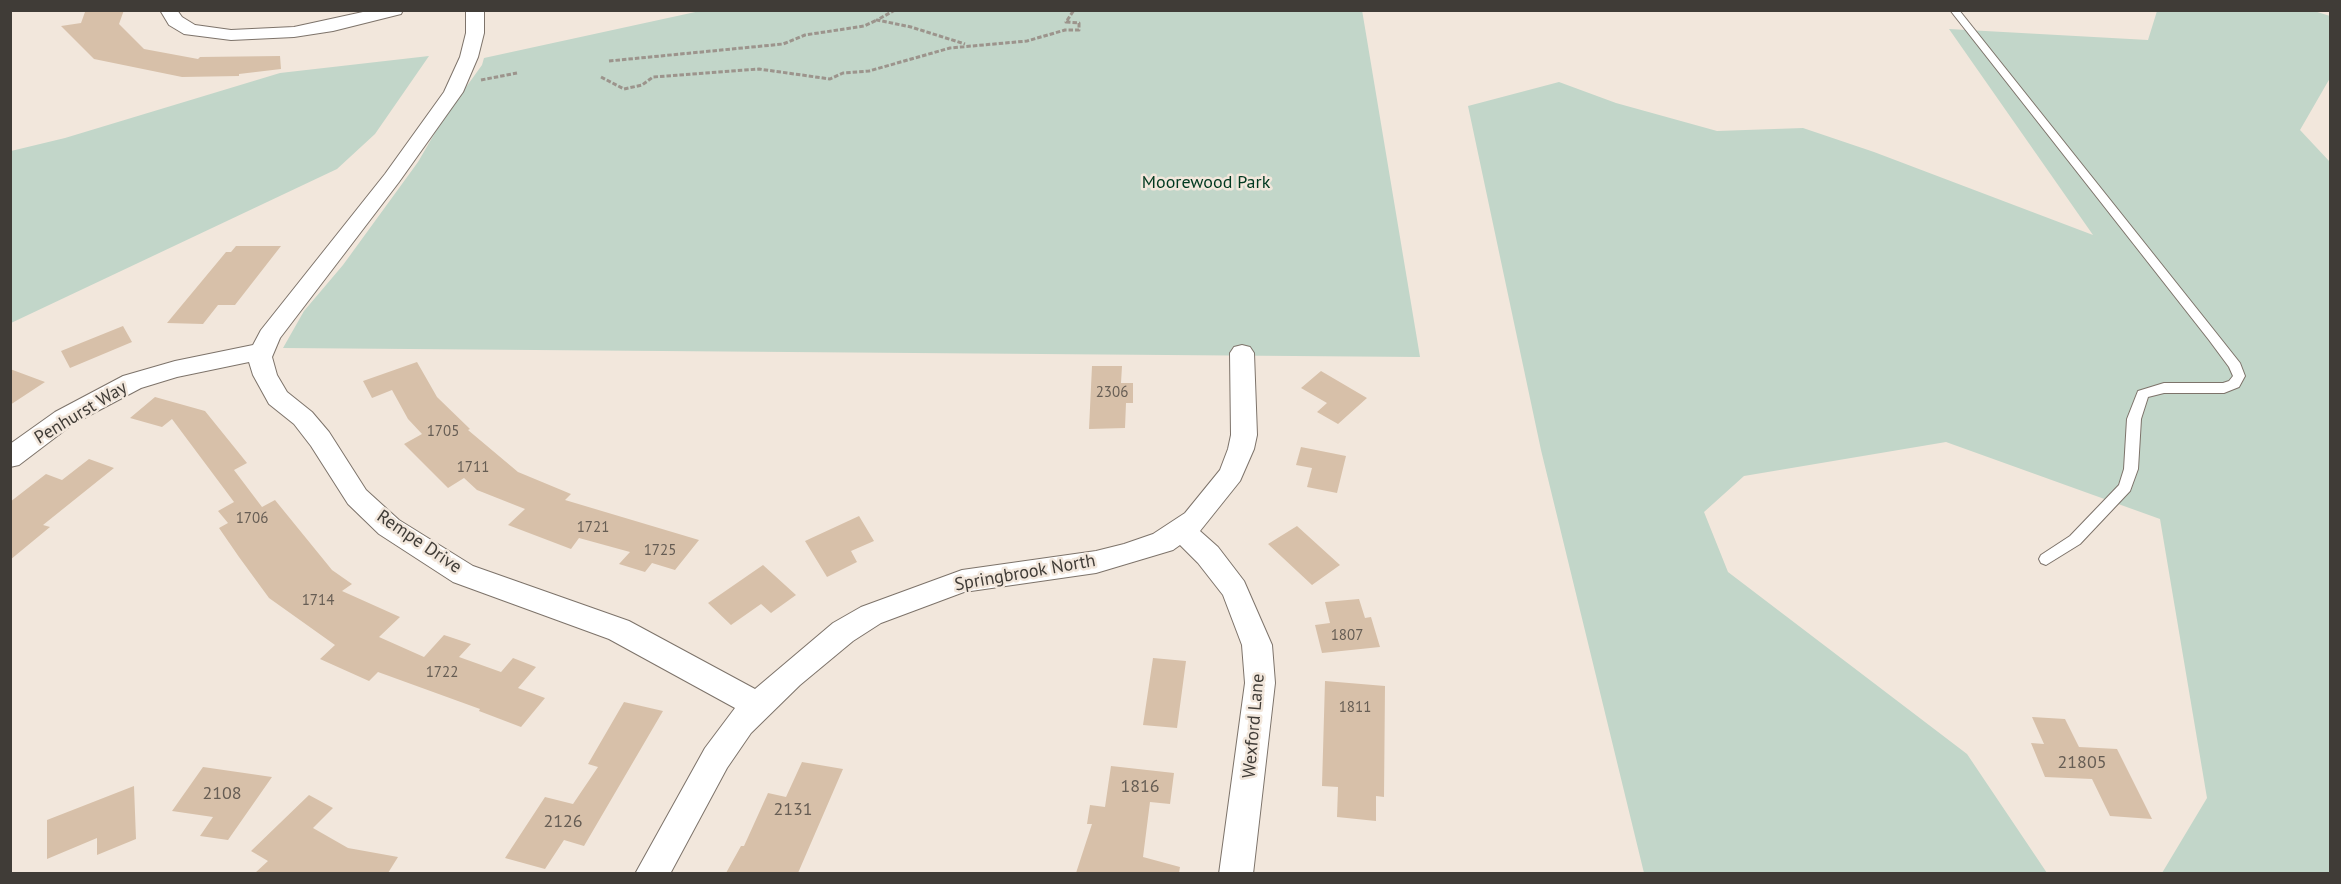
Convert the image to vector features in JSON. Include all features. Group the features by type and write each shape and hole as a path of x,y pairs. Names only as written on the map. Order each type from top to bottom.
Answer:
{"street":[{"path":"168,10 175,21 190,30 241,35 270,35 324,28 395,10"},
{"path":"261,352 289,308 392,178 453,92 469,57 475,33 475,10"},
{"name":"Penhurst Way","path":"10,458 64,418 132,382 175,369 261,352"},
{"name":"Rempe Drive","path":"261,352 265,375 278,398 303,418 320,439 357,497 389,527 463,574 541,604 619,630 724,685 756,706"},
{"name":"Springbrook North","path":"652,873 716,758 740,723 756,706 843,632 871,615 906,600 962,581 1096,562 1162,542 1182,530 1216,495 1231,474 1241,449 1244,435 1242,353"},
{"name":"Wexford Lane","path":"1182,530 1208,555 1234,590 1257,645 1260,683 1236,873"}],"lane":[{"path":"1954,10 2213,337 2235,366 2239,376 2234,384 2224,388 2164,388 2142,394 2134,419 2131,469 2125,487 2075,540 2046,559"}],"path":[{"path":"609,61 783,44 805,35 864,26 895,10"},
{"path":"601,77 624,89 642,85 652,77 759,69 830,79 843,73 869,70 950,48 1027,42 1065,30 1079,30 1079,23 1066,22 1074,10"},
{"path":"877,20 911,27 968,45"},
{"path":"480,80 517,73"}],"green space":[{"name":"Moorewood Park","path":"1362,10 1420,357 283,348 304,311 343,265 418,162 443,119 482,65 484,58 700,11"},
{"path":"2311,10 2330,16 2330,78 2300,130 2330,162 2330,873 2162,873 2207,798 2160,519 1946,442 1744,476 1704,512 1728,572 1967,754 2047,873 1644,873 1541,450 1468,106 1559,82 1616,103 1717,131 1803,128 1874,152 2093,235 1949,29 2148,40 2157,11"},
{"path":"429,56 375,134 337,169 11,323 11,151 65,138 280,73"}],"building":[{"path":"124,10 119,24 144,49 198,59 200,57 280,56 281,69 239,74 239,76 182,77 94,59 61,26 81,23 85,12"},
{"path":"236,246 281,246 235,305 218,305 203,324 167,323 226,252 231,252"},
{"path":"123,326 132,342 70,368 61,351"},
{"path":"417,362 437,397 470,429 468,430 518,472 571,494 565,500 699,540 675,570 652,563 645,572 619,564 630,552 579,538 571,549 508,525 525,509 477,490 464,478 448,488 404,444 422,434 408,419 392,390 372,398 363,381"},
{"path":"1092,366 1122,366 1121,383 1133,383 1133,403 1126,403 1125,428 1089,429"},
{"path":"10,369 45,382 10,405"},
{"path":"1321,371 1367,398 1338,424 1317,412 1327,403 1301,388"},
{"path":"155,397 205,411 247,463 234,470 262,507 275,500 332,570 352,584 342,591 400,617 379,637 424,657 444,635 471,644 459,657 501,672 513,658 536,667 518,688 545,698 521,727 479,711 480,709 378,672 369,681 320,659 335,645 269,598 239,557 219,528 228,523 218,511 234,502 172,419 162,427 130,418"},
{"path":"1301,447 1346,456 1337,493 1307,487 1312,468 1296,465"},
{"path":"89,459 114,468 43,525 50,527 10,560 10,502 46,474 62,480"},
{"path":"859,516 874,541 851,551 857,562 827,577 805,541"},
{"path":"1297,526 1340,565 1312,585 1268,544"},
{"path":"763,565 796,595 771,613 761,604 731,625 708,603"},
{"path":"1359,599 1365,618 1371,617 1380,647 1322,653 1315,625 1330,623 1325,602"},
{"path":"1153,658 1186,661 1177,728 1143,725"},
{"path":"1325,681 1385,686 1384,797 1376,796 1376,821 1337,817 1338,787 1322,786"},
{"path":"624,702 663,711 584,846 564,840 545,869 505,858 545,797 573,804 598,767 588,764"},
{"path":"2032,717 2065,719 2079,747 2117,749 2152,819 2110,816 2092,779 2045,777 2031,743 2044,744"},
{"path":"802,762 843,769 798,873 726,873 741,846 744,846 768,793 786,797"},
{"path":"1111,766 1174,773 1170,804 1150,802 1143,857 1180,867 1179,873 1076,873 1092,824 1087,824 1090,805 1105,807"},
{"path":"203,767 272,777 228,840 200,836 213,817 172,811"},
{"path":"134,786 136,839 97,855 97,838 47,859 47,820"},
{"path":"309,795 333,808 313,828 348,848 398,857 388,873 255,873 268,861 251,851"}]}
